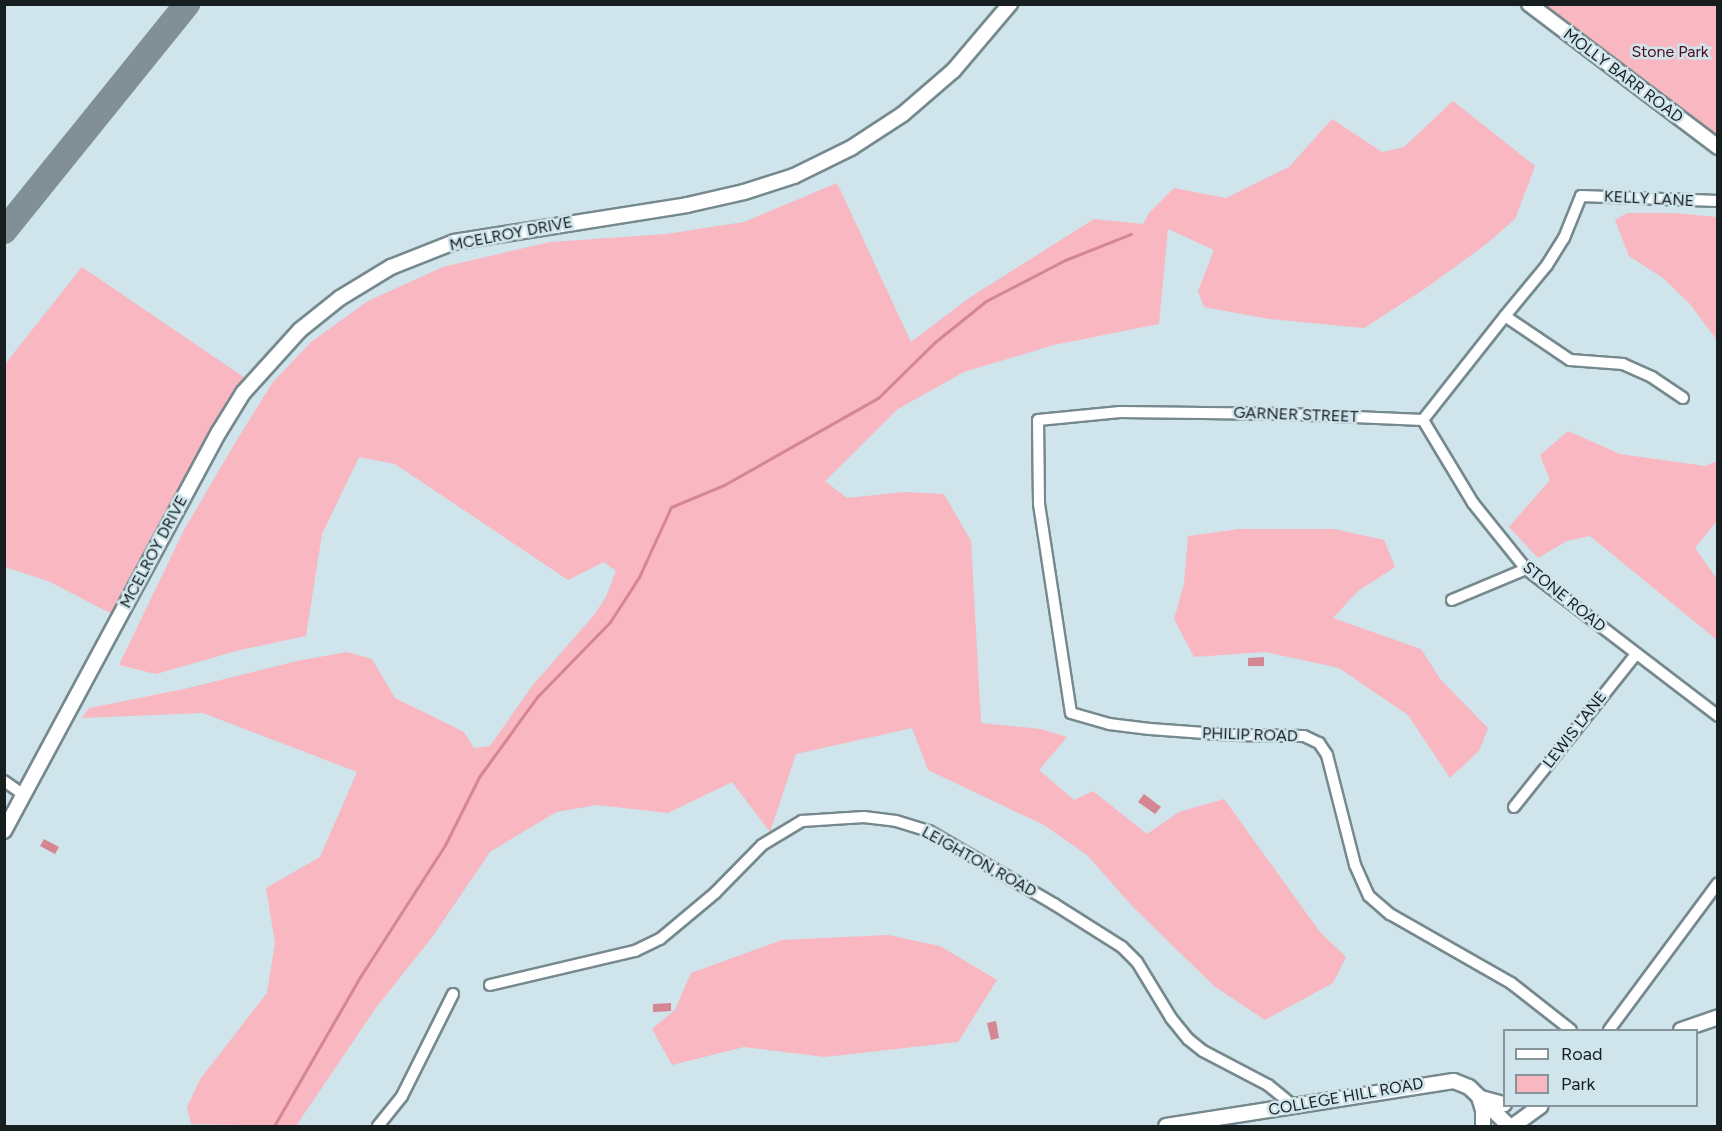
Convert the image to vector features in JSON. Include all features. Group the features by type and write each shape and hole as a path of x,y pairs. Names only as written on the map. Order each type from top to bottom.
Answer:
{"street":[{"name":"MCELROY DRIVE","path":"4,831 219,432 243,393 300,330 340,298 391,267 454,242 687,205 744,192 794,176 851,148 903,114 954,70 1010,4"},
{"name":"MOLLY BARR ROAD","path":"1529,4 1718,147"},
{"name":"KELLY LANE","path":"1505,316 1553,256 1569,230 1581,196 1718,201"},
{"path":"1423,420 1505,316 1570,360 1623,364 1652,377 1683,398"},
{"name":"GARNER STREET","path":"1038,420 1120,411 1286,414 1423,420"},
{"name":"PHILIP ROAD","path":"1038,420 1040,504 1071,713 1109,724 1150,729 1232,735 1304,736 1319,743 1327,755 1355,865 1369,896 1390,914 1511,983 1570,1029"},
{"name":"STONE ROAD","path":"1423,420 1475,507 1526,569 1718,716"},
{"path":"1452,600 1526,569"},
{"name":"LEWIS LANE","path":"1514,807 1636,654"},
{"path":"4,781 24,795"},
{"name":"LEIGHTON ROAD","path":"490,984 635,951 660,939 715,893 762,845 802,821 864,817 896,821 929,831 1054,904 1122,947 1140,966 1171,1018 1188,1039 1203,1051 1268,1085 1294,1106"},
{"path":"1610,1029 1718,882"},
{"path":"378,1126 402,1096 453,994"},
{"path":"1684,1029 1718,1017"},
{"name":"COLLEGE HILL ROAD","path":"1166,1126 1294,1106 1336,1102 1437,1082 1454,1081 1469,1087 1511,1126"},
{"path":"1479,1097 1503,1104"},
{"path":"1479,1097 1483,1110 1483,1126"},
{"path":"1511,1126 1540,1107"}],"green space":[{"name":"Stone Park","path":"1545,5 1717,5 1717,145 1644,93"},
{"path":"1453,101 1535,166 1515,219 1485,245 1426,288 1364,328 1269,319 1204,307 1198,291 1214,250 1168,229 1159,324 1054,345 964,372 898,409 825,481 847,498 904,492 944,494 971,541 981,723 1041,729 1067,737 1039,770 1074,800 1093,791 1147,834 1179,812 1224,799 1320,932 1346,957 1333,983 1265,1020 1214,986 1132,906 1087,855 1044,825 928,770 912,728 796,754 770,832 732,782 668,813 597,805 556,812 490,852 433,936 375,1009 296,1126 191,1124 187,1107 201,1078 267,993 275,943 266,888 320,857 357,772 203,713 82,718 89,708 184,689 297,661 347,652 372,659 395,698 464,732 474,748 490,746 532,686 594,615 606,597 616,571 604,562 568,580 395,464 359,457 322,534 306,636 240,650 156,674 119,665 184,530 235,443 273,382 311,342 368,301 443,267 550,242 666,234 744,222 837,183 911,342 969,298 1094,219 1143,224 1149,213 1174,188 1226,198 1289,167 1332,119 1382,152 1404,147"},
{"path":"1627,213 1675,213 1717,217 1717,340 1689,303 1663,278 1629,256 1615,220"},
{"path":"82,267 245,378 222,411 114,615 48,581 5,567 5,364"},
{"path":"1568,431 1620,454 1705,466 1717,461 1717,521 1695,548 1717,579 1717,640 1590,536 1567,541 1538,558 1509,527 1550,480 1540,455"},
{"path":"1240,529 1334,529 1384,540 1395,567 1358,591 1333,618 1421,649 1441,680 1488,728 1479,751 1450,778 1408,715 1339,668 1265,652 1194,657 1174,619 1184,584 1188,536"},
{"path":"888,935 940,946 997,980 958,1042 825,1057 744,1047 672,1065 652,1029 675,1010 691,973 782,940"}],"shaded area":[{"path":"1264,657 1264,666 1248,666 1248,658"},
{"path":"1144,794 1161,807 1155,814 1138,802"},
{"path":"44,839 59,847 55,854 40,846"},
{"path":"671,1003 671,1011 653,1012 653,1004"},
{"path":"996,1021 999,1038 991,1040 987,1023"}],"waterway":[{"path":"274,1126 360,977 445,845 479,777 537,697 610,622 639,577 671,507 724,485 878,398 935,342 986,301 1065,260 1131,234"}],"taxiway":[{"path":"4,231 187,4"}]}
